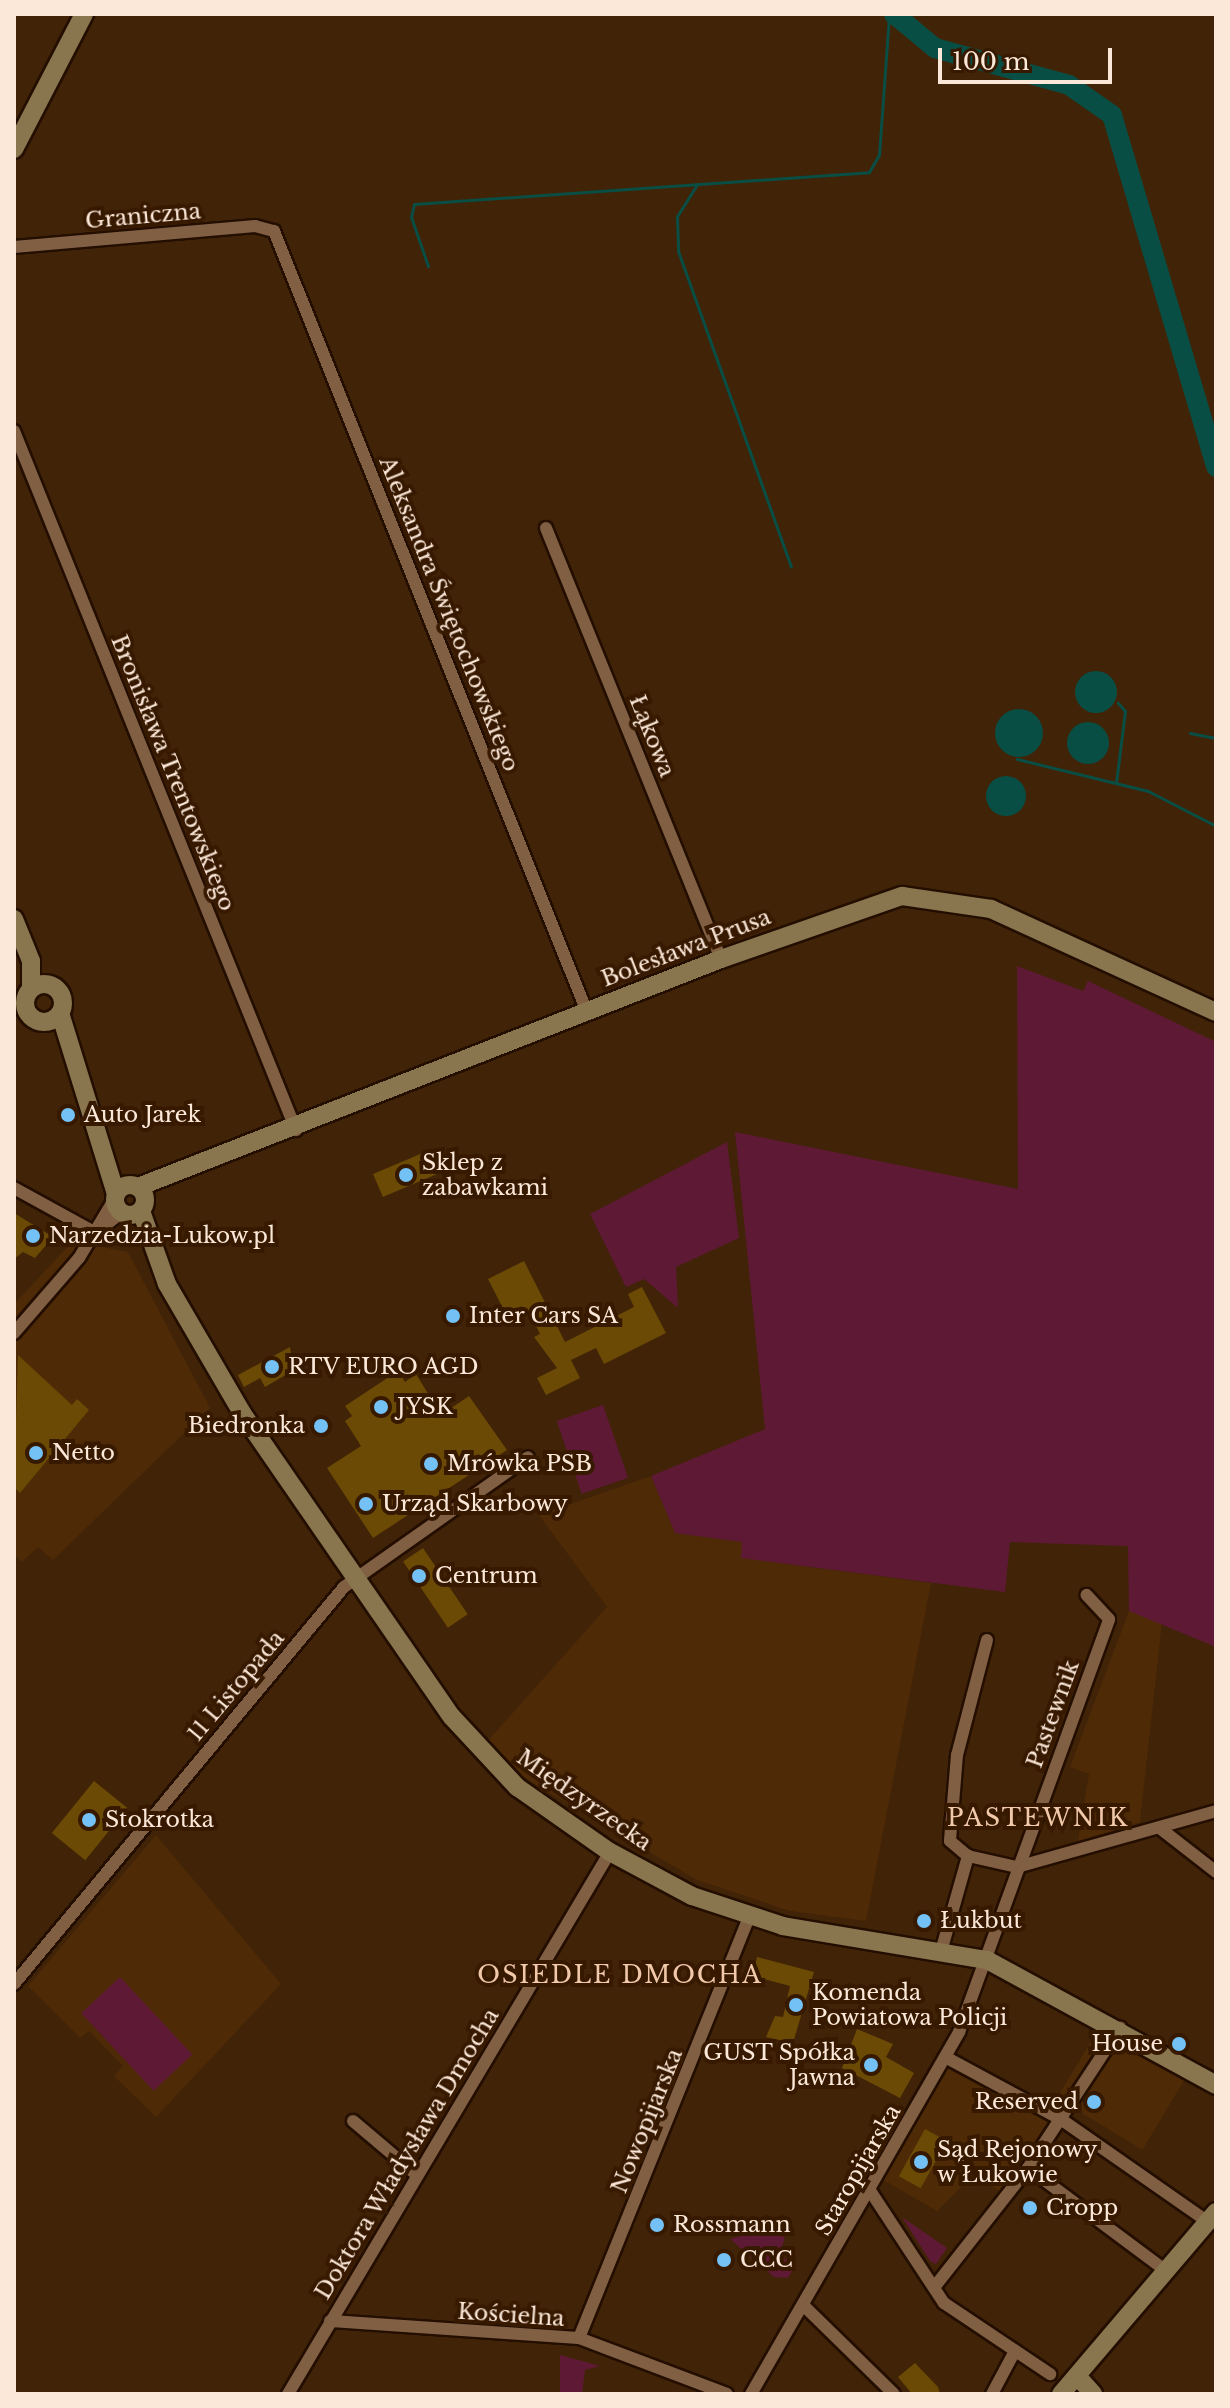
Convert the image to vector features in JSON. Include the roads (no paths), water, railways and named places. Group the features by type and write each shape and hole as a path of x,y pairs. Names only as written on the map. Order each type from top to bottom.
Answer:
{"main road":[{"path":"14,149 84,14"},
{"name":"Bolesława Prusa","path":"130,1200 176,1178 587,1012 878,901 927,895 991,909 1216,1012"},
{"name":"Międzyrzecka","path":"14,919 31,961 34,1007 65,1042 103,1141 154,1255 218,1376 354,1580 480,1751 610,1852 749,1917 942,1948 987,1960 1120,2028 1216,2085"},
{"path":"1061,2394 1212,2217"},
{"path":"1077,2376 1093,2394"}],"street":[{"name":"Graniczna","path":"14,247 255,226 274,231"},
{"name":"Aleksandra Świętochowskiego","path":"274,231 587,1012"},
{"name":"Bronisława Trentowskiego","path":"14,431 296,1130"},
{"name":"Łąkowa","path":"546,528 721,959"},
{"path":"14,1188 96,1233"},
{"path":"14,1333 96,1233 130,1200"},
{"name":"11 Listopada","path":"14,1984 354,1580 528,1457"},
{"name":"Pastewnik","path":"987,1960 1017,1867 1109,1619 1087,1595"},
{"path":"987,1640 957,1755 950,1841 968,1856 1017,1867 1161,1829 1216,1811"},
{"path":"1161,1829 1216,1872"},
{"name":"Doktora Władysława Dmocha","path":"288,2394 610,1852"},
{"path":"942,1948 968,1856"},
{"name":"Nowopijarska","path":"579,2338 749,1917"},
{"name":"Staropijarska","path":"751,2394 947,2058 987,1960"},
{"path":"936,2285 1028,2168 1120,2028"},
{"path":"947,2058 1062,2120 1212,2217"},
{"path":"353,2121 417,2175"},
{"path":"1028,2168 1166,2271"},
{"path":"869,2189 949,2307 1050,2374"},
{"path":"803,2305 894,2394"},
{"name":"Kościelna","path":"330,2321 579,2338 727,2394"},
{"path":"992,2394 1015,2351"}],"water":[{"path":"1096,671 1111,677 1117,692 1111,707 1096,713 1081,707 1075,692 1081,677"},
{"path":"1019,709 1036,716 1043,733 1036,750 1019,757 1002,750 995,733 1002,716"},
{"path":"1088,722 1103,728 1109,743 1103,758 1088,764 1073,758 1067,743 1073,728"},
{"path":"1006,776 1020,782 1026,796 1020,810 1006,816 992,810 986,796 992,782"}],"waterway":[{"path":"428,266 411,217 414,204 869,172 879,155 889,14"},
{"path":"894,14 935,48 1069,85 1112,115 1216,467"},
{"path":"1215,14 1216,18"},
{"path":"696,186 677,217 678,251 791,566"},
{"path":"1116,783 1125,711 1118,703"},
{"path":"1190,733 1216,738"},
{"path":"1017,759 1148,791 1216,826"}],"place":[{"name":"Auto Jarek","path":"68,1115"},
{"name":"Sklep z zabawkami","path":"406,1175"},
{"name":"Narzedzia-Lukow.pl","path":"33,1236"},
{"name":"Inter Cars SA","path":"453,1316"},
{"name":"RTV EURO AGD","path":"272,1367"},
{"name":"JYSK","path":"381,1407"},
{"name":"Biedronka","path":"321,1426"},
{"name":"Netto","path":"36,1453"},
{"name":"Mrówka PSB","path":"431,1464"},
{"name":"Urząd Skarbowy","path":"366,1504"},
{"name":"Centrum","path":"419,1576"},
{"name":"Stokrotka","path":"89,1820"},
{"name":"Łukbut","path":"924,1921"},
{"name":"Komenda Powiatowa Policji","path":"796,2005"},
{"name":"House","path":"1179,2044"},
{"name":"GUST Spółka Jawna","path":"871,2065"},
{"name":"Reserved","path":"1094,2102"},
{"name":"Sąd Rejonowy w Łukowie","path":"921,2162"},
{"name":"Cropp","path":"1030,2208"},
{"name":"Rossmann","path":"657,2225"},
{"name":"CCC","path":"724,2260"}],"district":[{"name":"PASTEWNIK","path":"1038,1818"},
{"name":"OSIEDLE DMOCHA","path":"620,1975"}]}
